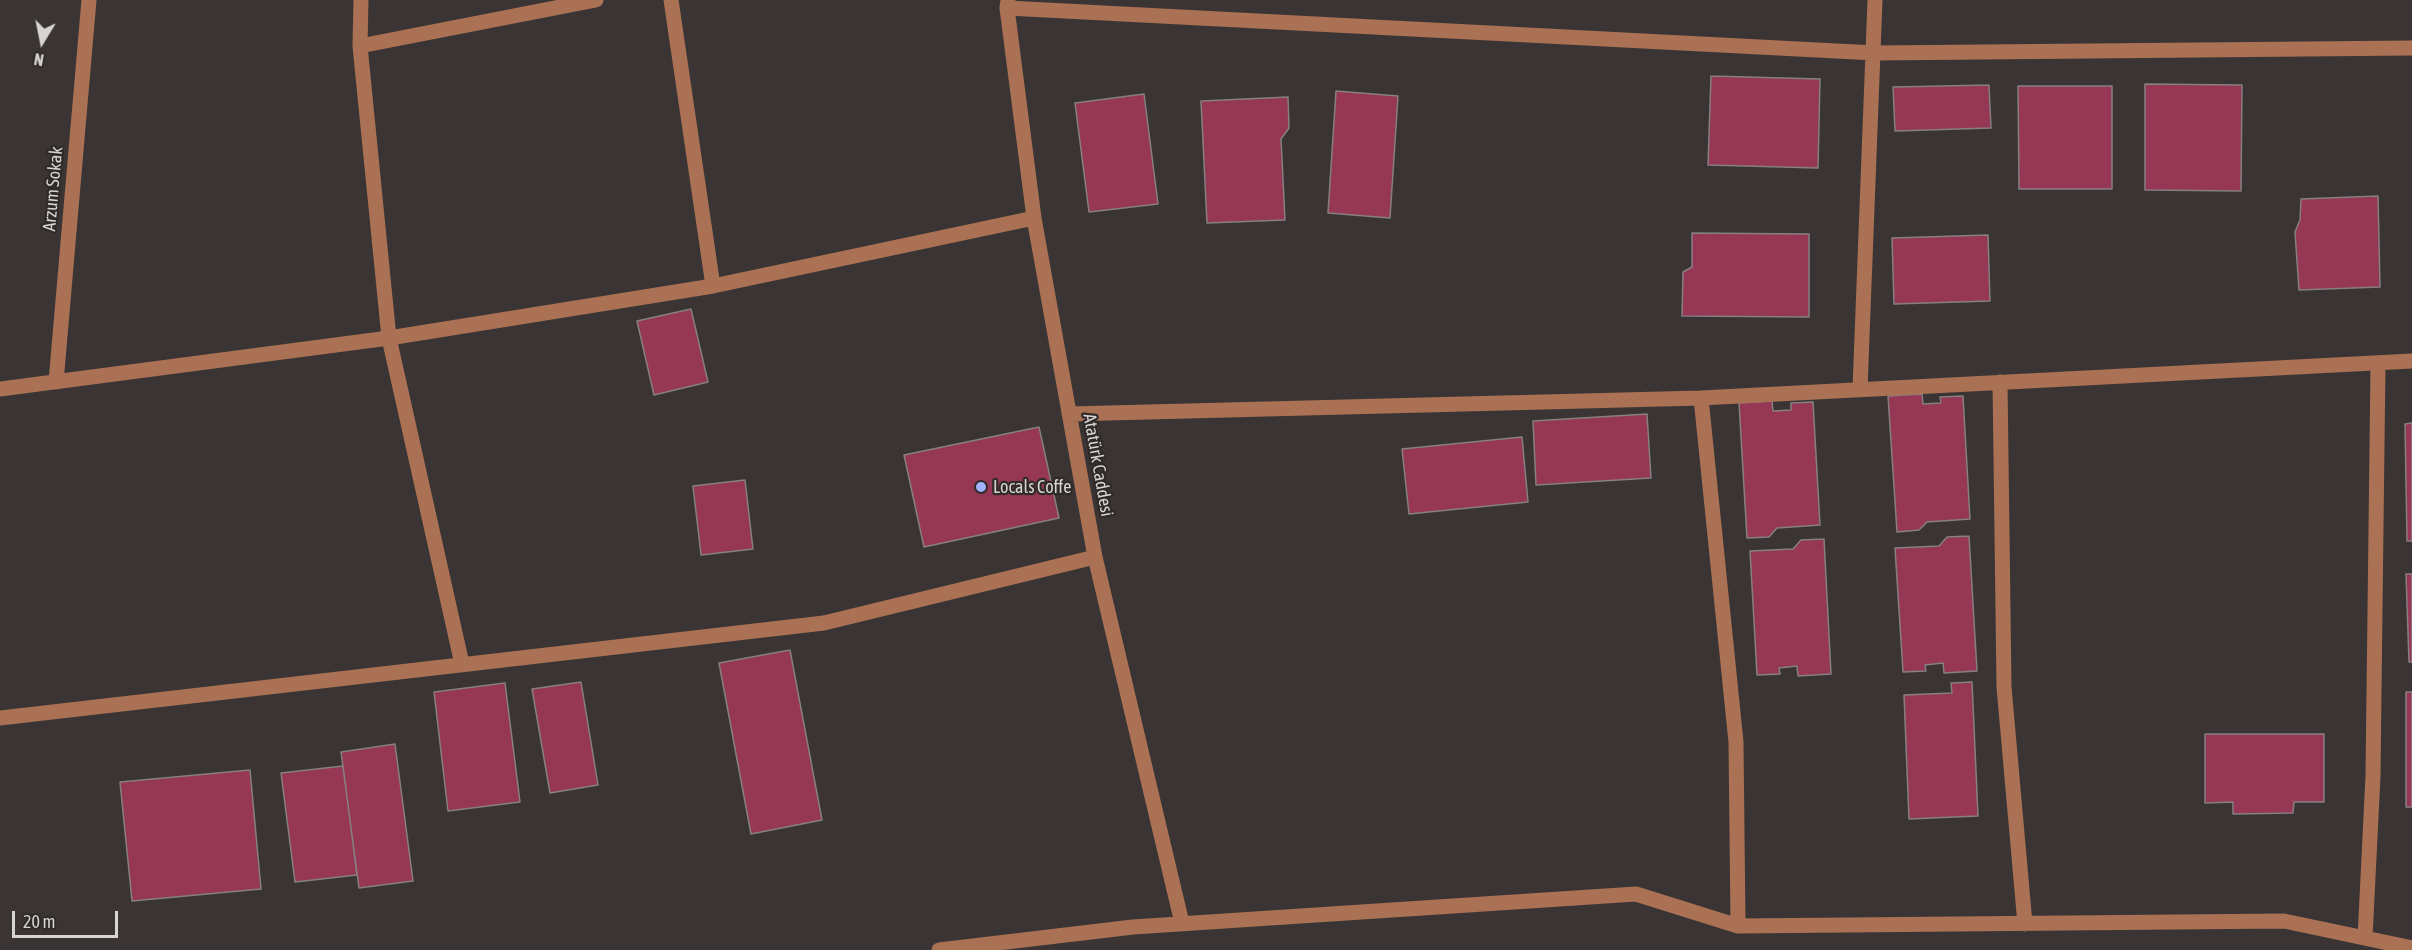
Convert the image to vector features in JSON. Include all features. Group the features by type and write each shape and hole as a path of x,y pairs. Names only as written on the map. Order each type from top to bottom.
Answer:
{"street":[{"name":"Arzum Sokak","path":"56,382 89,0"},
{"path":"362,0 360,46 389,338 462,664"},
{"path":"360,46 596,0"},
{"path":"671,0 713,286"},
{"path":"1860,389 1875,53 1875,0"},
{"path":"1006,3 1875,53 2412,48"},
{"name":"Atatürk Caddesi","path":"1006,3 1034,218 1095,557 1182,923"},
{"path":"0,389 389,338 713,286 1034,218"},
{"path":"1069,414 1701,398 2412,360"},
{"path":"2365,938 2373,776 2378,363"},
{"path":"2000,382 2004,687 2025,924"},
{"path":"1701,398 1736,742 1738,926"},
{"path":"0,718 824,623 1095,557"},
{"path":"939,950 1182,923 1636,894 1738,926 2284,921 2412,948"}],"building":[{"path":"1711,76 1820,79 1818,168 1708,165"},
{"path":"2145,84 2242,85 2241,191 2145,190"},
{"path":"1989,85 1991,128 1895,131 1893,87"},
{"path":"2018,86 2112,86 2112,189 2019,189"},
{"path":"1336,91 1398,96 1390,218 1328,213"},
{"path":"1144,94 1158,204 1089,212 1075,103"},
{"path":"1288,97 1289,128 1281,139 1285,220 1207,223 1201,101"},
{"path":"2378,196 2380,287 2299,290 2295,232 2300,220 2301,199"},
{"path":"1692,233 1809,234 1809,317 1682,316 1683,272 1692,267"},
{"path":"1988,235 1990,301 1894,304 1892,238"},
{"path":"691,309 708,382 654,395 637,321"},
{"path":"1922,394 1923,404 1941,403 1940,397 1963,396 1970,519 1927,522 1919,530 1897,532 1888,396"},
{"path":"1772,401 1773,411 1791,410 1791,403 1813,402 1820,525 1777,528 1769,537 1747,538 1739,403"},
{"path":"1647,414 1651,478 1536,485 1533,421"},
{"path":"2412,423 2412,541 2407,541 2405,424"},
{"name":"Locals Coffe","path":"1039,427 1059,518 924,547 904,455"},
{"path":"1522,437 1528,502 1409,514 1402,449"},
{"path":"745,480 753,549 701,555 693,486"},
{"path":"1969,536 1977,671 1944,673 1943,663 1925,665 1926,671 1903,672 1895,548 1939,546 1947,537"},
{"path":"1824,539 1831,674 1798,676 1797,666 1779,668 1780,674 1757,675 1750,551 1793,549 1801,540"},
{"path":"2406,574 2412,574 2412,662 2409,662"},
{"path":"790,650 822,820 751,834 719,663"},
{"path":"581,682 598,785 550,793 532,689"},
{"path":"1972,682 1978,816 1909,819 1904,695 1952,693 1951,683"},
{"path":"505,683 520,802 448,811 434,692"},
{"path":"2406,692 2412,692 2412,807 2406,807"},
{"path":"2205,734 2324,734 2324,802 2294,802 2293,813 2233,814 2233,802 2205,803"},
{"path":"395,744 413,881 359,888 341,752"},
{"path":"343,766 357,875 295,882 281,773"},
{"path":"250,770 261,889 132,901 120,782"}],"place":[{"name":"Locals Coffe","path":"981,487"}]}
